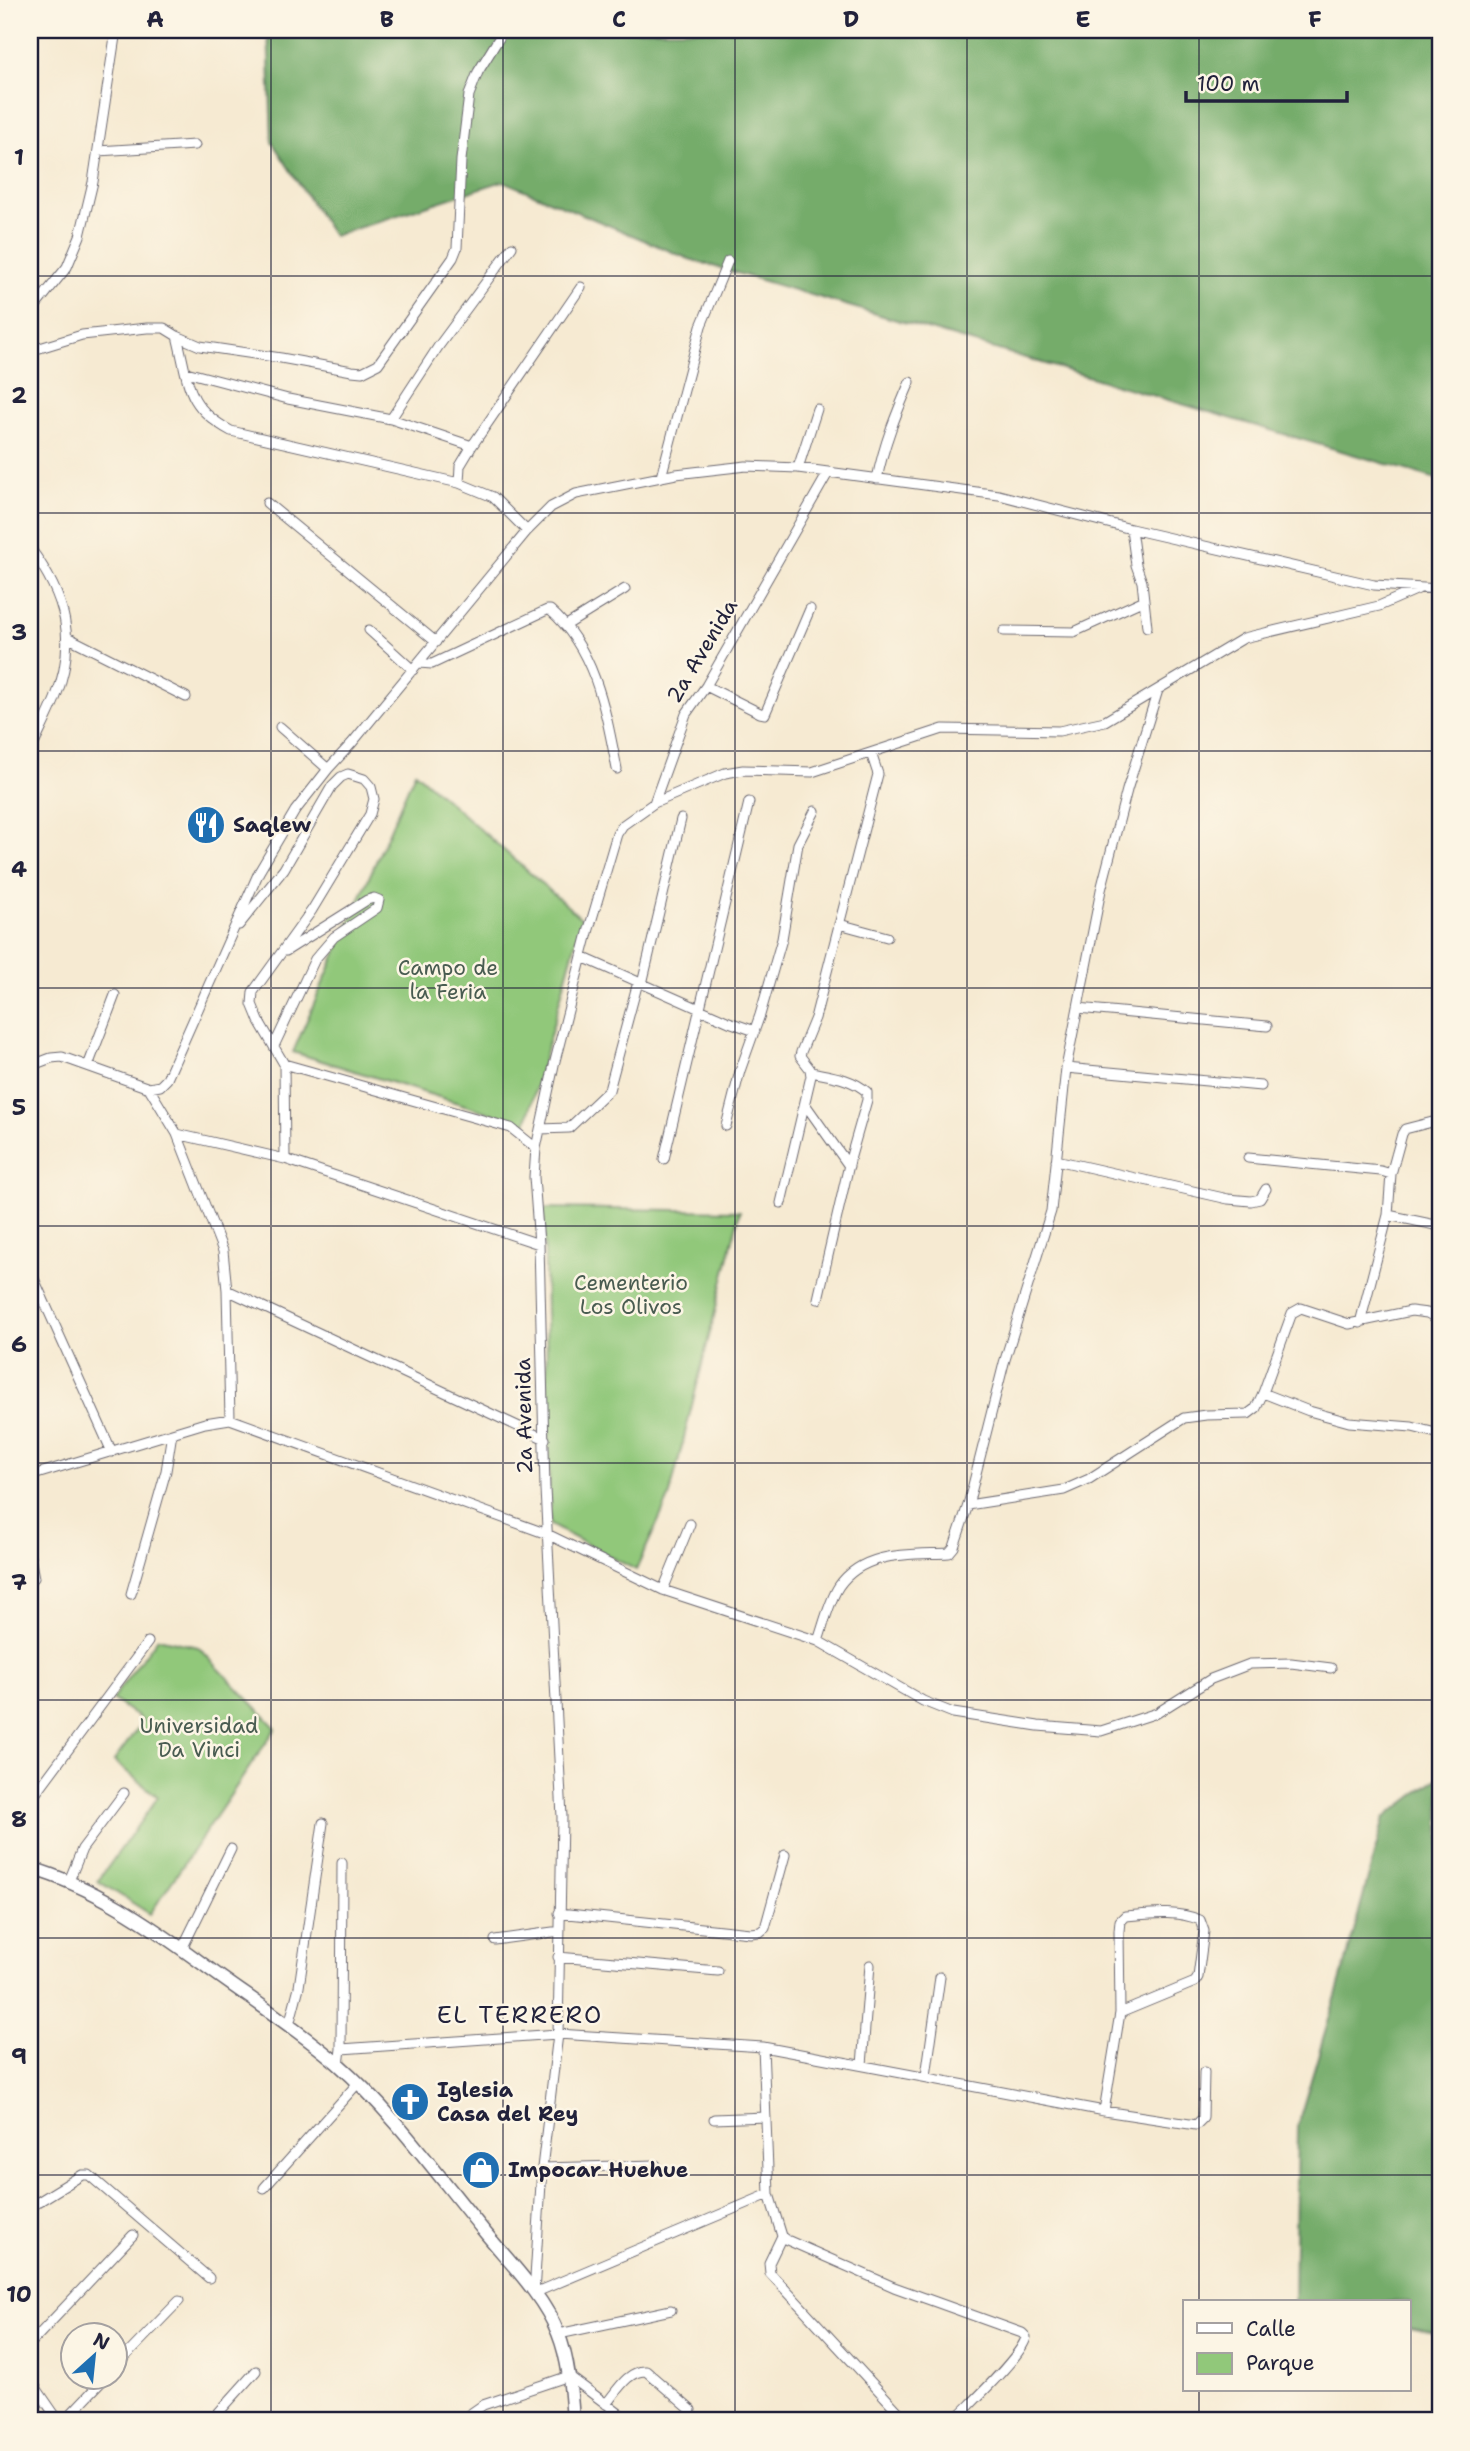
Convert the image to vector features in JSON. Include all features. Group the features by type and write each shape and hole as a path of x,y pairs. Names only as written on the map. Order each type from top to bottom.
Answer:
{"street":[{"path":"30,313 67,267 74,253 93,182 116,30"},
{"path":"30,351 82,335 164,328 200,346 352,371 362,372 378,365 457,248 461,160 469,95 478,72 504,30"},
{"path":"98,151 195,145"},
{"path":"391,419 438,347 512,247"},
{"path":"661,477 701,326 728,261"},
{"path":"459,483 460,466 472,446 581,287"},
{"path":"177,336 194,401 215,422 231,431 459,483 493,497 527,531"},
{"path":"186,372 288,399 391,419 472,446"},
{"path":"877,479 893,420 911,382"},
{"path":"799,468 817,408"},
{"path":"30,1066 62,1057 149,1088 160,1086 167,1079 259,872 295,811 527,531 551,507 576,495 661,477 746,466 799,468 999,495 1131,529 1374,585 1440,589"},
{"name":"2a Avenida","path":"534,2292 542,2168 558,2034 562,1817 547,1534 539,1244 534,1177 536,1148 582,957 617,834 622,825 654,803 686,714 706,686 828,473"},
{"path":"267,503 436,642"},
{"path":"1131,529 1136,565 1142,582 1147,627"},
{"path":"30,548 44,567 64,607 68,637 64,670 55,698 30,753"},
{"path":"565,626 625,589"},
{"path":"654,803 725,774 743,770 813,772 943,729 1059,731 1105,721 1228,646 1244,639 1379,607 1418,589"},
{"path":"1004,631 1074,632 1142,601"},
{"path":"706,686 765,713 810,609"},
{"path":"369,630 416,666 432,664 547,610 552,612 565,626 588,664 603,699 617,769"},
{"path":"68,637 186,697"},
{"path":"818,1641 839,1586 853,1571 865,1563 886,1557 949,1553 954,1547 968,1505 1004,1363 1051,1210 1066,1068 1107,865 1126,790 1158,690"},
{"path":"280,727 328,769"},
{"path":"818,1299 867,1092 843,1079 811,1072 800,1056 815,1017 878,774 871,753"},
{"path":"228,937 284,869 332,786 348,774 365,779 371,787 373,799 370,814 312,910 253,992 252,1004 259,1021 284,1064 285,1159"},
{"path":"664,1159 749,802"},
{"path":"726,1126 740,1071 755,1031 782,939 798,844 814,811"},
{"path":"540,1129 569,1128 609,1090 640,983 681,820"},
{"path":"274,1046 315,959 334,937 377,908 379,900 367,900 279,956"},
{"path":"839,924 887,937"},
{"path":"582,957 755,1031"},
{"path":"88,1066 116,995"},
{"path":"1078,1007 1267,1026"},
{"path":"284,1064 511,1128 536,1148"},
{"path":"1066,1068 1261,1086"},
{"path":"781,1203 811,1072"},
{"path":"149,1088 177,1134 223,1251 227,1290 230,1419"},
{"path":"805,1104 849,1166"},
{"path":"1360,1323 1388,1215 1391,1174 1405,1129 1440,1120"},
{"path":"177,1134 285,1159 539,1244"},
{"path":"1248,1158 1391,1174"},
{"path":"1056,1160 1228,1199 1260,1199 1266,1189"},
{"path":"1388,1215 1440,1226"},
{"path":"30,1270 112,1452"},
{"path":"227,1290 545,1439"},
{"path":"968,1505 1064,1490 1089,1479 1184,1418 1248,1414 1256,1408 1263,1393 1292,1313 1296,1309 1301,1308 1349,1324 1419,1311 1440,1320"},
{"path":"1263,1393 1309,1411 1349,1422 1412,1427 1440,1434"},
{"path":"30,1476 205,1423 230,1419 547,1534 663,1590 818,1641 923,1701 953,1713 1038,1726 1101,1731 1157,1713 1211,1679 1250,1664 1291,1663 1331,1668"},
{"path":"131,1594 166,1471 172,1433"},
{"path":"663,1590 691,1524"},
{"path":"30,1557 34,1578"},
{"path":"30,1801 148,1642"},
{"path":"69,1881 82,1849 124,1793"},
{"path":"289,2025 301,1975 323,1823"},
{"path":"182,1949 231,1849"},
{"path":"559,1913 760,1932 765,1928 785,1856"},
{"path":"339,2065 342,1863"},
{"path":"30,1868 69,1881 135,1916 289,2025 358,2083 411,2142 534,2292 559,2334 569,2376 573,2421"},
{"path":"1104,2111 1120,2012 1120,1921 1125,1916 1163,1913 1188,1915 1200,1920 1205,1931 1195,1982 1120,2012"},
{"path":"495,1940 560,1931"},
{"path":"558,1956 718,1971"},
{"path":"862,2066 870,1965"},
{"path":"926,2076 940,1977"},
{"path":"341,2049 558,2034 763,2047 1104,2111 1196,2125 1203,2119 1204,2072"},
{"path":"763,2047 769,2193 782,2236 894,2287 1022,2333 1026,2337 1025,2343 1012,2359 954,2421"},
{"path":"264,2188 358,2083"},
{"path":"714,2119 766,2117"},
{"path":"542,2168 656,2165"},
{"path":"30,2207 82,2175 89,2175 209,2278"},
{"path":"534,2292 769,2193"},
{"path":"30,2344 133,2235"},
{"path":"782,2236 769,2263 770,2273 907,2421"},
{"path":"130,2352 179,2301"},
{"path":"559,2334 671,2310"},
{"path":"211,2421 256,2371"},
{"path":"606,2404 630,2375 637,2371 646,2371 691,2410"},
{"path":"569,2376 629,2421"},
{"path":"460,2421 483,2405 569,2376"},
{"path":"30,2379 61,2421 91,2392"}],"green space":[{"path":"268,30 1440,30 1440,480 689,259 503,181 333,236 272,142"},
{"name":"Campo de la Feria","path":"415,772 582,919 526,1124 293,1052"},
{"name":"Cementerio Los Olivos","path":"546,1208 740,1211 669,1498 636,1570 550,1525"},
{"name":"Universidad Da Vinci","path":"158,1638 198,1647 276,1728 150,1914 98,1881 158,1797 114,1761 143,1721 112,1699"},
{"path":"1440,1776 1440,2334 1410,2328 1410,2300 1294,2300 1297,2127 1343,1972 1384,1818"}],"place":[{"name":"Saqlew","path":"206,825"},
{"name":"Iglesia Casa del Rey","path":"410,2102"},
{"name":"Impocar Huehue","path":"481,2170"}],"district":[{"name":"EL TERRERO","path":"520,2015"}]}
